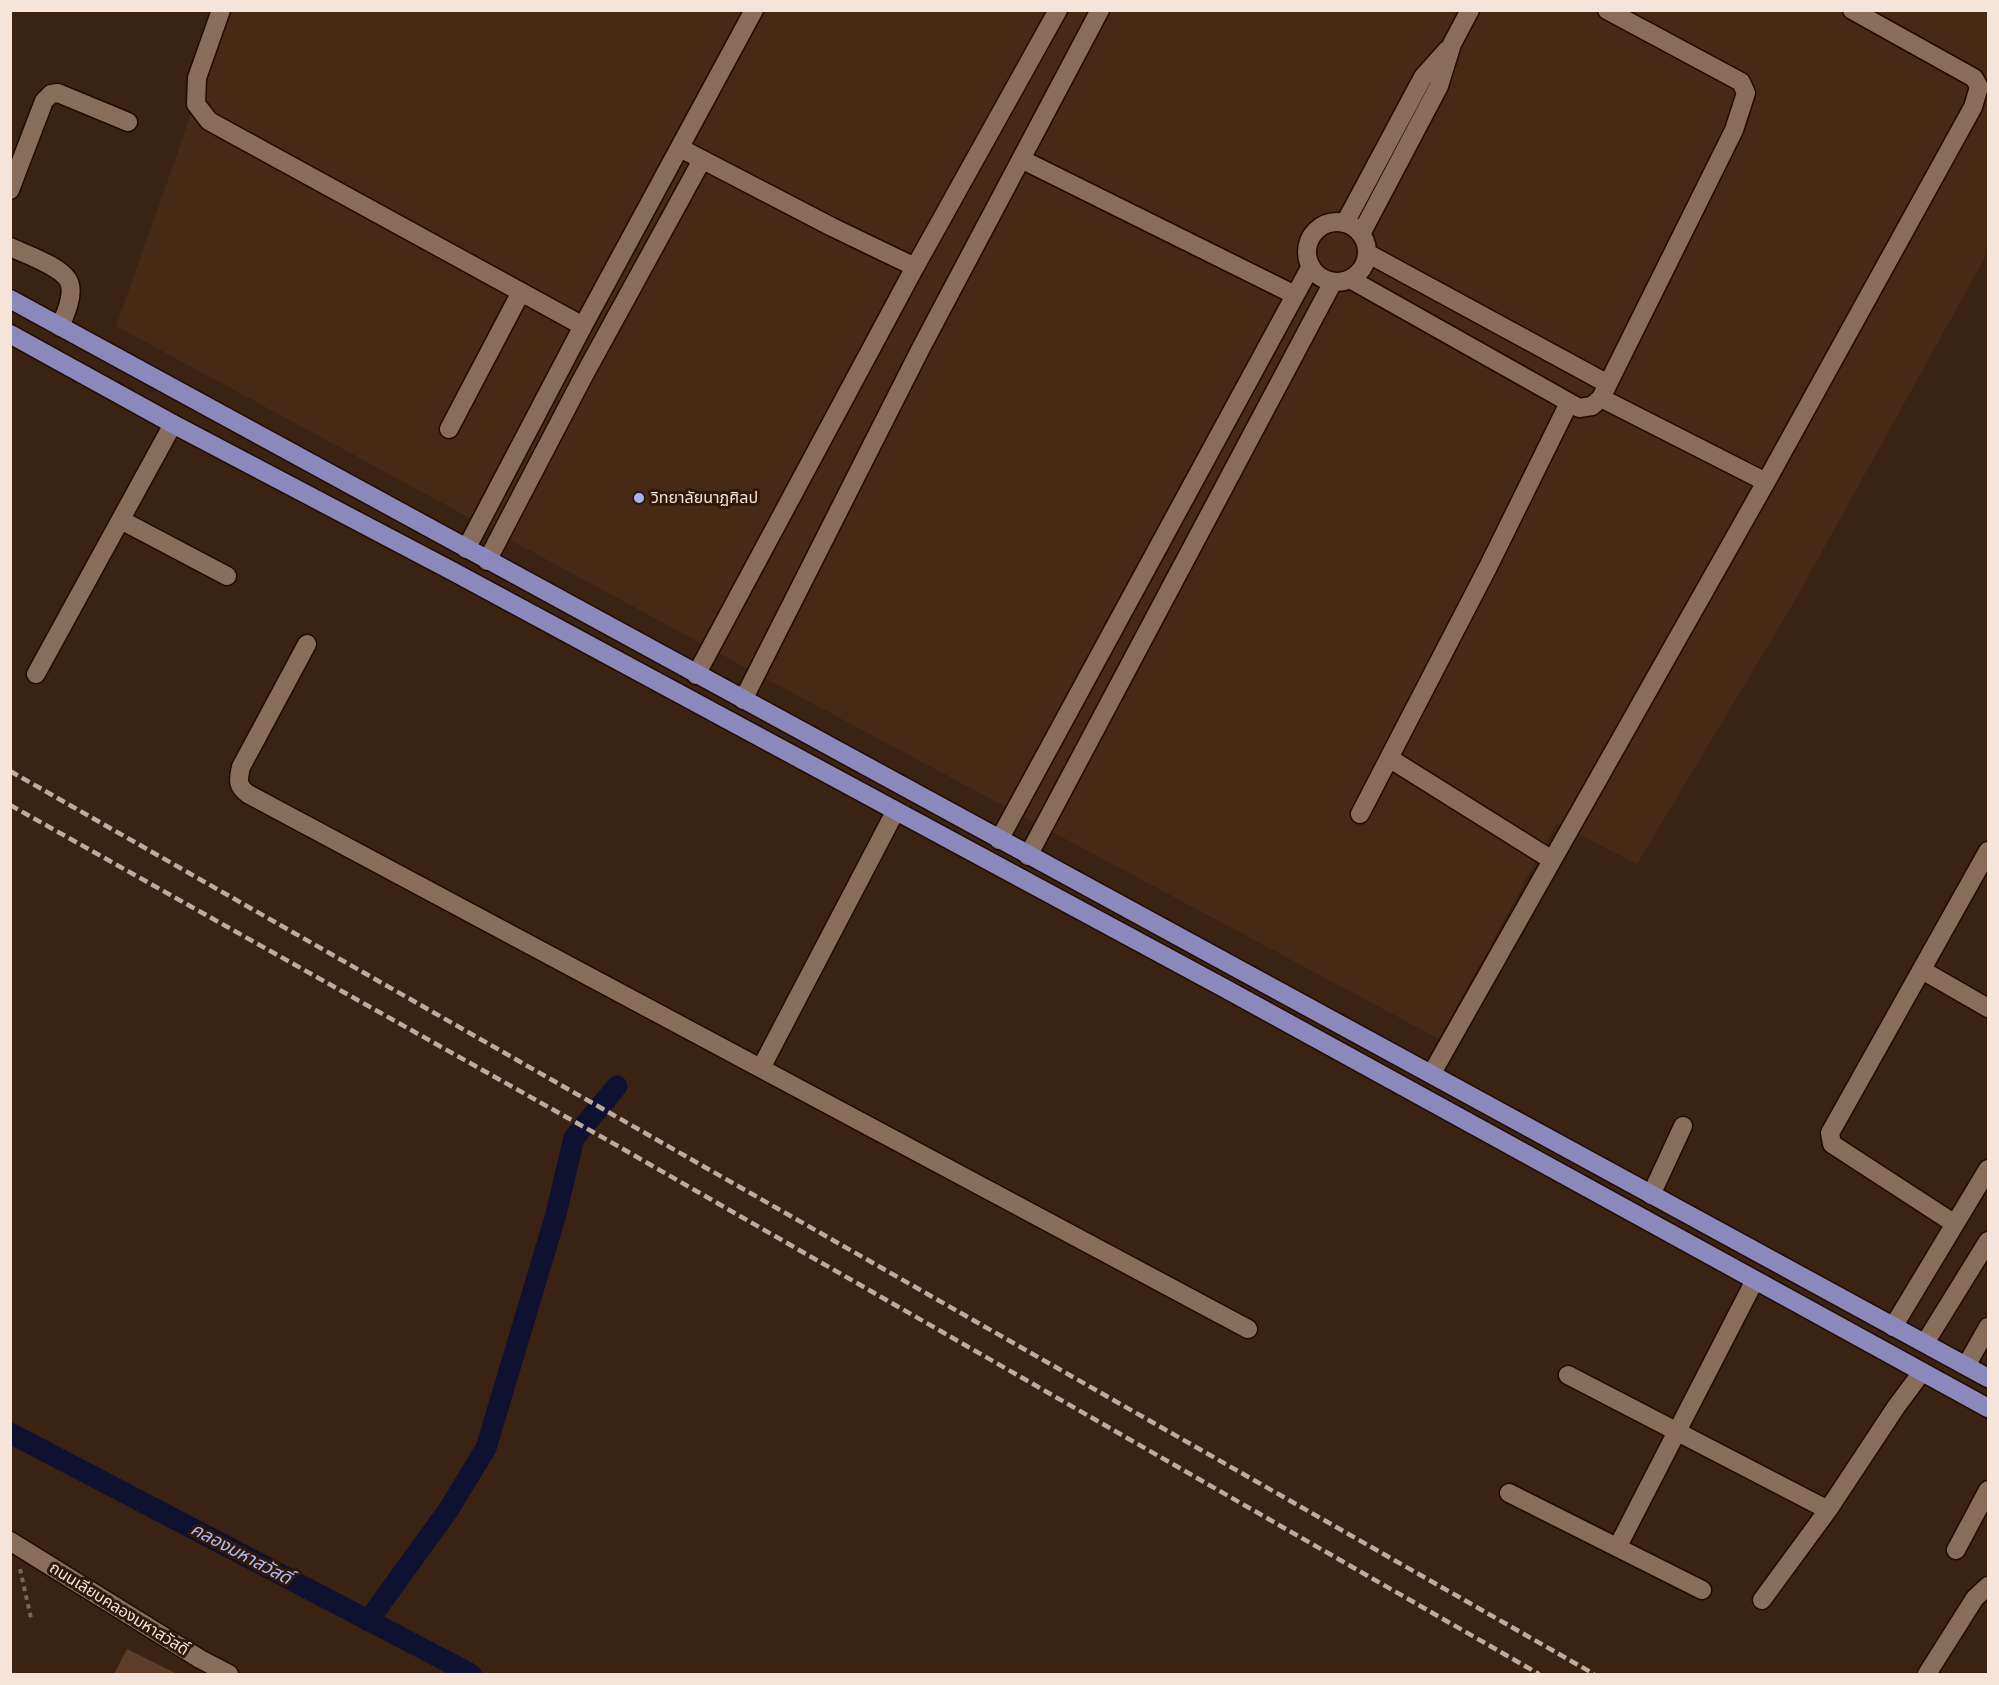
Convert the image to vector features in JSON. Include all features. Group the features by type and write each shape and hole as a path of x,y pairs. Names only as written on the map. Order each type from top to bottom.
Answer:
{"main road":[{"path":"10,299 1989,1378"},
{"path":"12,338 446,568 1236,995 1989,1408"},
{"path":"446,568 461,546"},
{"path":"988,861 999,840"},
{"path":"1017,877 1028,856"}],"street":[{"path":"221,10 197,78 196,104 209,121 583,326"},
{"path":"461,546 754,10"},
{"path":"696,675 915,267 1058,10"},
{"path":"743,700 921,348 1100,10"},
{"path":"1361,234 1439,86 1452,44 1470,10"},
{"path":"1028,856 1341,280 1360,272 1367,253 1366,243 1361,234 1354,228 1335,222 1317,230 1307,247 1307,257 1316,274 1341,280 1574,405 1592,406 1605,391 1734,130 1746,93 1741,82 1607,10"},
{"path":"1432,1073 1766,482 1973,107 1979,87 1974,78 1852,10"},
{"path":"1345,224 1424,77 1452,44"},
{"path":"10,190 44,101 51,94 58,93 128,122"},
{"path":"680,148 832,227 915,267"},
{"path":"488,561 582,379 702,159"},
{"path":"1022,159 1295,295"},
{"path":"10,247 64,273 71,285 69,304 60,327"},
{"path":"1367,253 1766,482"},
{"path":"999,840 1311,266"},
{"path":"449,429 521,292"},
{"path":"1360,813 1574,405"},
{"path":"36,674 173,424"},
{"path":"121,520 227,576"},
{"path":"307,644 241,767 238,780 241,788 269,806 1248,1329"},
{"path":"1389,758 1552,860"},
{"path":"761,1068 895,812"},
{"path":"1955,1224 1832,1144 1830,1133 1989,851"},
{"path":"1922,970 1989,1008"},
{"path":"1651,1195 1683,1126"},
{"path":"1893,1327 1989,1169"},
{"path":"1925,1343 1989,1241"},
{"path":"1618,1546 1755,1280"},
{"path":"1966,1366 1989,1327"},
{"path":"1762,1600 1828,1510 1872,1441 1922,1372"},
{"path":"1568,1375 1828,1510"},
{"path":"1956,1550 1989,1490"},
{"path":"1509,1493 1618,1546 1701,1590"},
{"name":"ถนนเลียบคลองมหาสวัสดิ์","path":"12,1542 200,1659 230,1674"},
{"path":"1927,1674 1975,1598 1989,1586"}],"path":[{"path":"12,1542 31,1618"}],"shaded area":[{"path":"221,11 1988,11 1988,252 1789,611 1637,864 1557,823 1439,1039 752,671 116,326 184,135"},
{"path":"127,1649 177,1674 114,1674"}],"waterway":[{"path":"368,1621 449,1509 486,1448 556,1214 574,1138 617,1086"},
{"name":"คลองมหาสวัสดิ์","path":"10,1433 471,1674"}],"railway":[{"path":"10,771 1594,1674"},
{"path":"10,805 609,1141 1539,1674"}],"place":[{"name":"วิทยาลัยนาฏศิลป","path":"639,498"}]}
